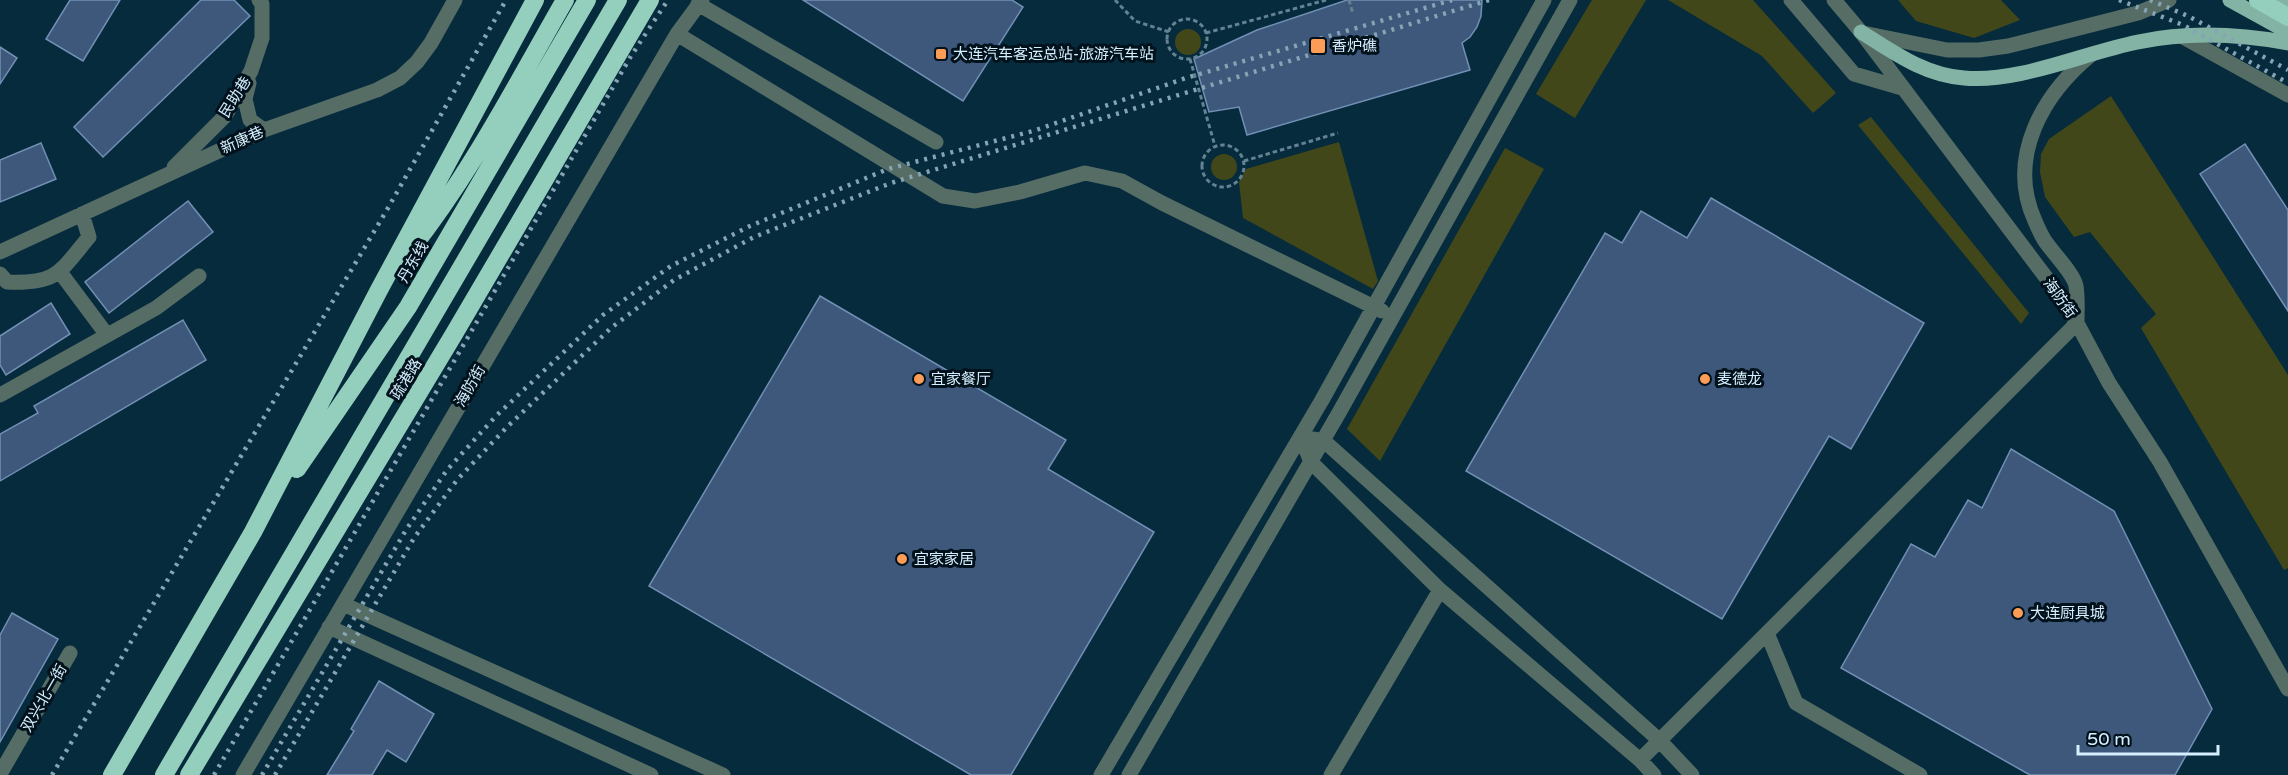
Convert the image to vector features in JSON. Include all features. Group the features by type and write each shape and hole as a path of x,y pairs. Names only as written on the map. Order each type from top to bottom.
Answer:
{"highway":[{"path":"112,775 253,532 534,0"},
{"path":"379,290 425,233 467,170 565,0"},
{"name":"丹东线","path":"253,532 408,307 587,0"},
{"name":"疏港路","path":"164,775 618,0"},
{"name":"疏港路","path":"189,775 454,334 650,0"},
{"path":"2258,0 2288,17"}],"main road":[{"path":"2230,0 2288,32"},
{"path":"2284,0 2288,2"},
{"path":"1861,32 1903,59 1922,68 1962,78 1985,79 2010,75 2139,42 2183,37 2227,36 2288,43"}],"street":[{"name":"民助巷","path":"166,175 225,116 251,71 262,39 262,4 259,0"},
{"name":"新康巷","path":"0,252 264,130 377,90 400,78 417,62 431,43 455,0"},
{"path":"1101,775 1301,437 1544,0"},
{"path":"1129,775 1324,441 1570,0"},
{"path":"1791,0 1854,74 1902,88"},
{"name":"海防街","path":"1834,0 1861,32 2053,287 2077,323"},
{"path":"1861,32 1947,50 1979,50 2008,46 2138,14 2169,0"},
{"path":"700,2 936,142"},
{"name":"海防街","path":"243,775 677,34 700,2"},
{"path":"677,34 943,196 975,201 1020,192 1085,173 1122,181 1393,317"},
{"path":"2183,37 2288,95"},
{"name":"海防街","path":"2077,323 2076,284 2045,241 2034,220 2027,196 2024,173 2026,152 2033,128 2044,106 2073,69 2092,54"},
{"path":"251,71 245,99 250,120 264,130"},
{"path":"0,274 6,282 33,283 60,272 89,237 82,214"},
{"path":"60,272 107,335"},
{"path":"0,394 156,308 198,276"},
{"path":"1640,760 2077,323 2109,383 2160,462 2288,689"},
{"path":"1301,437 1324,441 1659,740 1692,775"},
{"path":"1301,437 1311,462 1440,590 1640,760 1654,775"},
{"path":"1331,775 1440,590"},
{"path":"343,604 723,775"},
{"path":"329,627 651,775"},
{"path":"1767,633 1796,703 1920,775"},
{"name":"双兴北一街","path":"0,774 70,653"}],"path":[{"path":"1115,0 1135,21 1169,32"},
{"path":"1206,33 1326,0"},
{"path":"1349,0 1353,14"},
{"path":"1186,19 1199,23 1206,33 1206,46 1190,59 1173,52 1168,41 1169,32 1175,23 1186,19"},
{"path":"1190,59 1215,147"},
{"path":"1244,161 1338,134"},
{"path":"1215,147 1231,147 1241,155 1244,161 1243,175 1234,185 1227,188 1213,185 1208,181 1202,168 1206,154 1215,147"}],"green space":[{"path":"1592,0 1646,0 1575,118 1536,94"},
{"path":"1668,0 1753,0 1836,93 1813,113 1762,56"},
{"path":"1898,0 2001,0 2020,20 1974,38 1916,21"},
{"path":"1188,29 1197,33 1201,42 1197,51 1188,55 1179,51 1175,42 1179,33"},
{"path":"2111,96 2288,375 2288,568 2284,570 2141,328 2156,314 2090,232 2074,237 2045,197 2040,172 2041,154 2049,139"},
{"path":"1871,117 2029,313 2021,324 1858,125"},
{"path":"1339,142 1378,281 1373,289 1243,218 1239,182 1246,169"},
{"path":"1505,148 1544,169 1380,461 1347,429"},
{"path":"1224,154 1233,158 1237,167 1233,176 1224,180 1215,176 1211,167 1215,158"}],"building":[{"path":"70,0 120,0 83,61 46,39"},
{"path":"201,0 234,0 250,16 103,157 74,127"},
{"name":"大连汽车客运总站-旅游汽车站","path":"803,0 1012,0 1023,7 963,101"},
{"path":"1347,0 1482,0 1481,16 1477,27 1462,43 1470,70 1247,135 1239,107 1209,112 1194,59 1257,30"},
{"path":"0,47 17,58 0,84"},
{"path":"41,143 56,179 0,202 0,160"},
{"path":"2245,144 2288,210 2288,311 2200,174"},
{"name":"麦德龙","path":"1711,198 1924,323 1851,449 1829,436 1722,619 1466,471 1605,233 1622,243 1641,211 1687,238"},
{"path":"188,201 213,232 109,313 85,282"},
{"name":"宜家家居","path":"820,296 1066,440 1048,469 1154,532 1011,775 971,775 649,586"},
{"path":"51,303 70,334 6,375 0,365 0,336"},
{"path":"183,320 206,360 0,481 0,434 38,413 34,406"},
{"name":"大连厨具城","path":"2011,449 2114,511 2212,709 2175,775 2030,775 1841,668 1911,544 1935,557 1968,500 1982,508"},
{"path":"12,613 58,639 0,742 0,635"},
{"path":"379,681 434,714 406,762 387,750 372,775 327,775 354,731 351,729"}],"railway":[{"path":"52,775 388,208 506,0"},
{"path":"214,775 631,56 668,0"},
{"path":"262,775 406,530 447,470 496,416 603,315 671,266 750,226 888,169 1033,131 1186,78 1452,0"},
{"path":"275,775 414,538 457,480 507,427 611,328 674,280 754,237 891,183 1489,0"},
{"path":"2119,0 2183,25 2288,83"},
{"path":"2150,0 2188,16 2288,70"}],"place":[{"name":"香炉礁","path":"1318,46"},
{"name":"大连汽车客运总站-旅游汽车站","path":"941,54"},
{"name":"宜家餐厅","path":"919,379"},
{"name":"麦德龙","path":"1705,379"},
{"name":"宜家家居","path":"902,559"},
{"name":"大连厨具城","path":"2018,613"}]}
